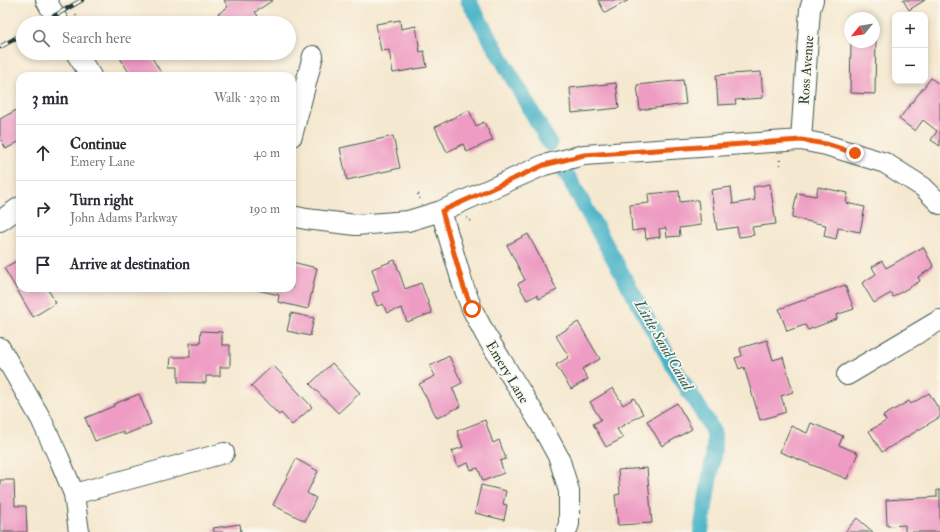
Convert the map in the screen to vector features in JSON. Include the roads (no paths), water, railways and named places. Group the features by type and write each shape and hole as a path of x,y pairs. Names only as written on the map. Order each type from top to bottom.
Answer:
{"street":[{"path":"46,0 55,16"},
{"name":"Ross Avenue","path":"801,140 810,10 813,0"},
{"path":"296,121 313,56"},
{"path":"80,60 88,72"},
{"path":"296,217 356,225 408,221 442,211 544,165 584,155 801,140 826,144 885,163 923,187 940,204"},
{"path":"0,221 16,210"},
{"name":"Emery Lane","path":"442,211 463,285 472,309 485,334 540,423 559,458 569,491 569,524 566,532"},
{"path":"847,375 940,320"},
{"path":"0,348 41,419 74,494 79,532"},
{"path":"74,494 224,453"}],"waterway":[{"name":"Little Sand Canal","path":"468,0 550,144"},
{"name":"Little Sand Canal","path":"565,171 675,369 714,434 714,450 701,532"}],"railway":[{"path":"54,16 82,0"},
{"path":"0,47 16,38"}]}
